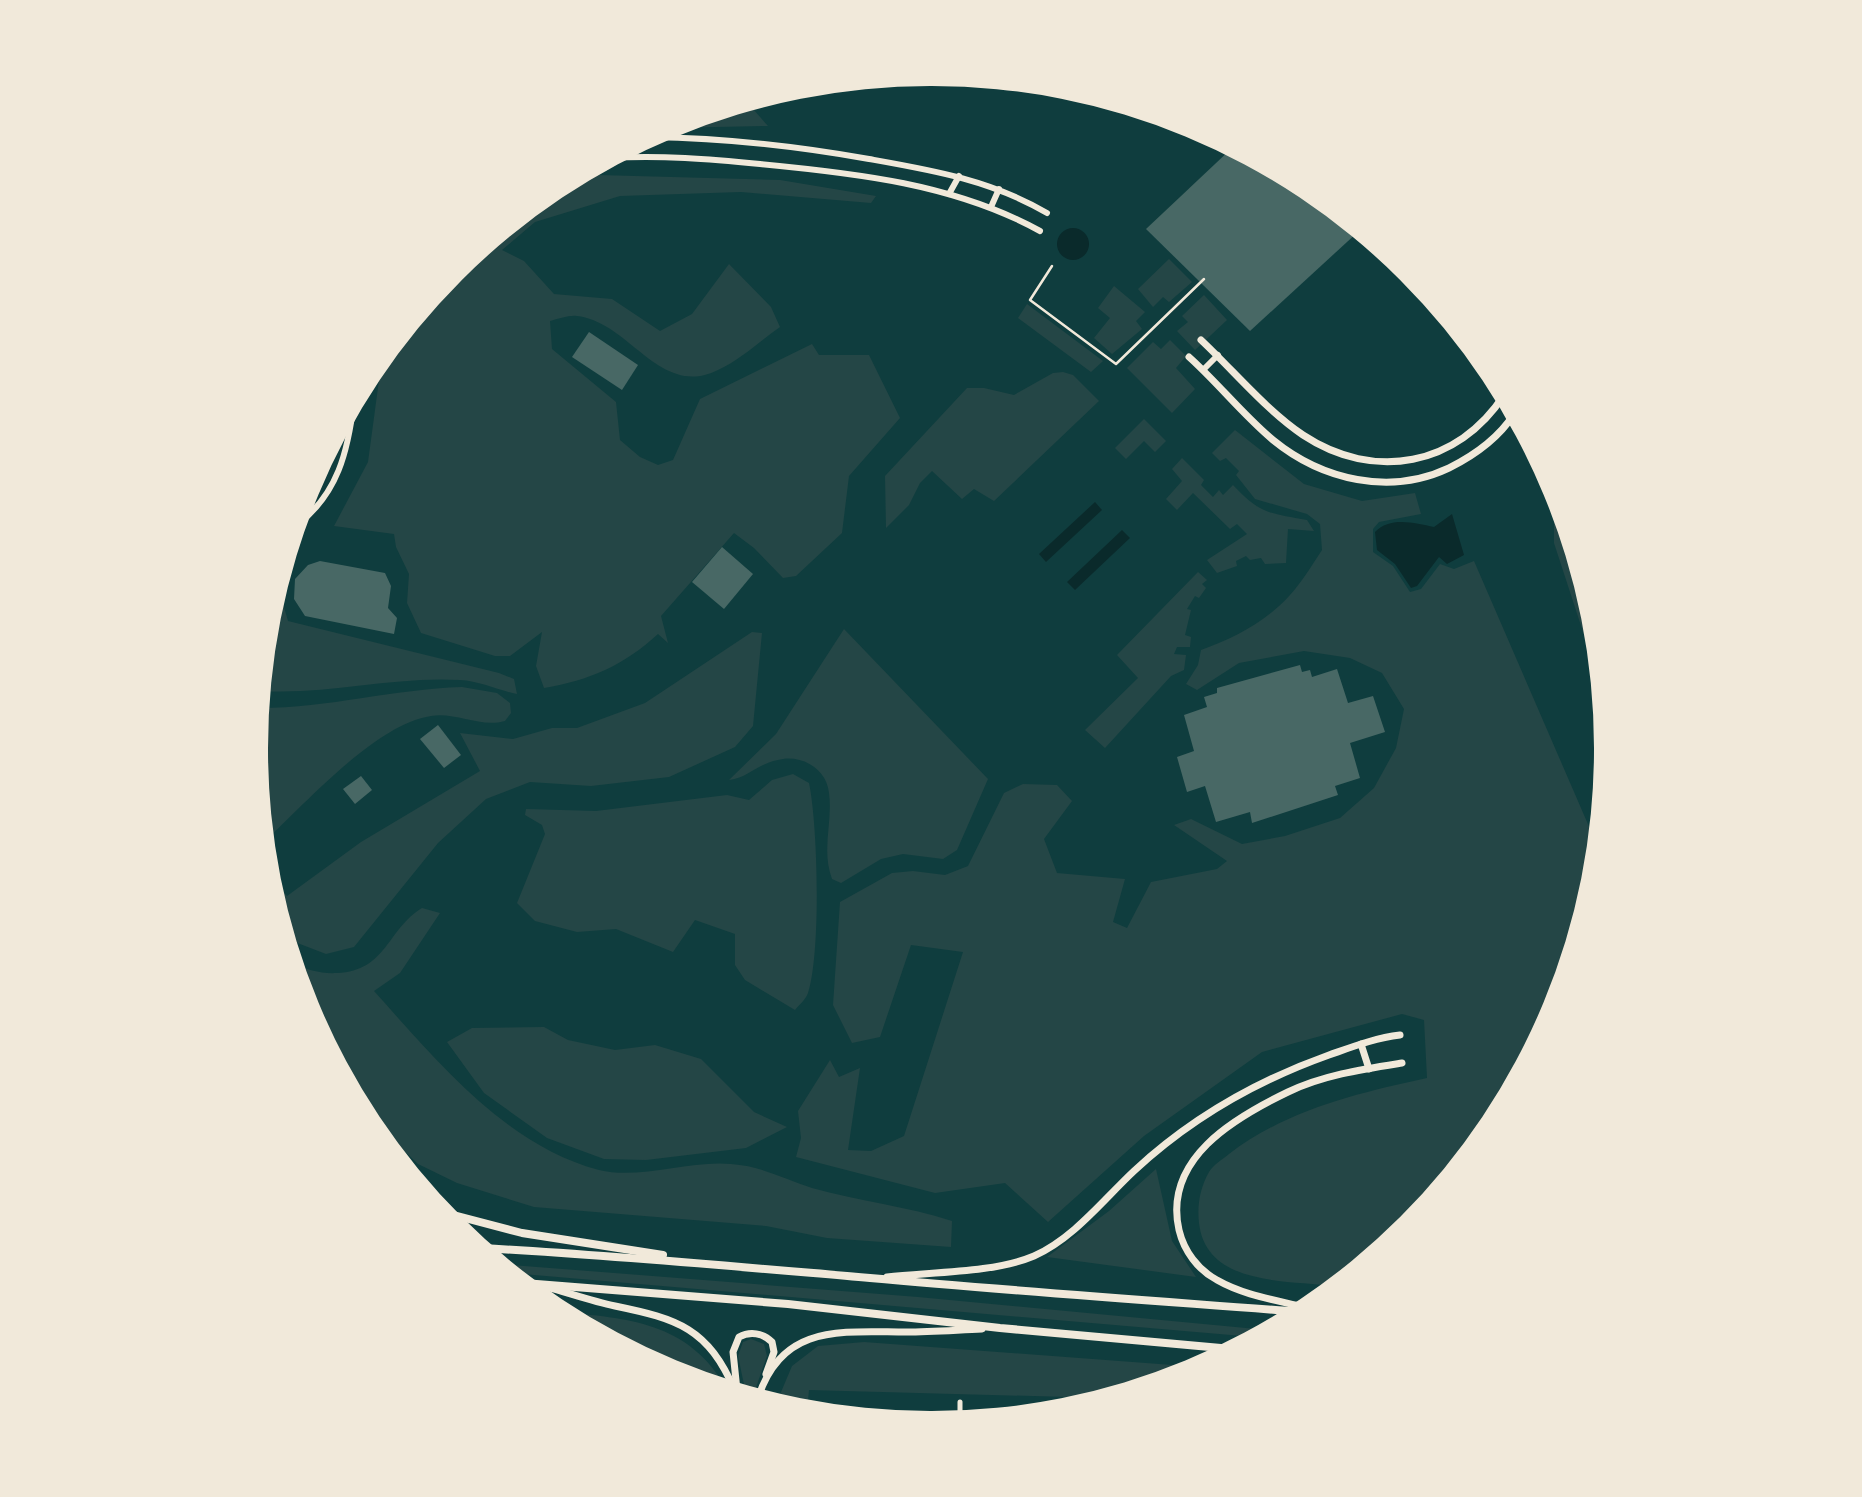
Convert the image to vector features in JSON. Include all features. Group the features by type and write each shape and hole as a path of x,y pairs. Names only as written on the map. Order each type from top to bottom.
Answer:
{"highway":[{"path":"462,1217 522,1233 589,1241 690,1261"},
{"path":"497,1249 690,1261 872,1279 1281,1310"},
{"path":"543,1285 788,1304 1000,1328 1214,1347"}],"main road":[{"path":"1201,340 1300,433 1323,447 1363,460 1404,461 1444,450 1465,439 1498,405"},
{"path":"1189,357 1272,439 1288,451 1328,471 1368,481 1389,484 1434,475 1475,454 1508,424"},
{"path":"872,1279 980,1268 1034,1256 1075,1228 1166,1143 1223,1102 1291,1069 1361,1044 1400,1035"},
{"path":"1361,1044 1369,1069"},
{"path":"1292,1304 1245,1293 1214,1279 1201,1268 1181,1240 1177,1212 1187,1167 1198,1153 1244,1115 1291,1090 1402,1063"},
{"path":"544,1286 660,1315 682,1324 712,1349 730,1380"},
{"path":"761,1388 784,1353 795,1345 828,1333 1000,1328"},
{"path":"736,1382 734,1344 746,1333 767,1338 774,1347 761,1388"}],"street":[{"path":"673,138 739,140 793,147 959,176 999,189 1047,213"},
{"path":"631,158 677,158 799,167 948,194 991,207 1040,231"},
{"path":"948,194 959,176"},
{"path":"991,207 999,189"},
{"path":"1203,370 1217,355"},
{"path":"313,511 340,473 347,435"},
{"path":"960,1402 960,1410"}],"lane":[{"path":"1052,266 1030,300 1116,364 1204,279"}],"shaded area":[{"path":"754,110 768,126 701,127"},
{"path":"600,175 780,180 876,196 871,203 741,192 620,196 535,222 502,250 524,261 554,294 612,299 660,331 692,314 729,264 771,307 780,327 726,366 697,376 679,375 662,367 596,321 574,316 550,321 552,349 616,402 620,440 640,457 658,465 673,460 700,399 812,344 819,355 869,355 900,418 849,476 842,533 796,576 783,578 754,548 734,533 661,616 668,643 658,634 632,655 605,670 576,681 544,688 536,666 542,632 510,656 495,656 421,633 407,603 409,574 396,547 394,534 334,526 368,462 379,382 405,345 462,280 494,250 563,197"},
{"path":"1073,228 1084,233 1089,244 1084,255 1073,260 1062,255 1057,244 1062,233"},
{"path":"1169,259 1192,282 1169,302 1163,297 1153,307 1138,289"},
{"path":"1114,286 1145,312 1136,321 1142,329 1112,354 1094,338 1110,318 1098,308"},
{"path":"1204,295 1227,320 1195,350 1177,331 1188,322 1182,316"},
{"path":"1027,304 1103,361 1091,372 1018,318"},
{"path":"1170,340 1186,356 1176,368 1195,389 1172,413 1127,368 1153,342 1161,349"},
{"path":"1053,373 1073,375 1099,401 994,501 974,489 962,499 932,471 920,483 909,505 886,528 885,476 967,388 984,388 1014,395"},
{"path":"1144,419 1166,441 1155,452 1144,441 1126,459 1115,448"},
{"path":"1235,430 1304,484 1362,501 1415,493 1421,514 1379,522 1373,529 1373,552 1393,566 1410,592 1421,589 1440,564 1454,569 1474,561 1589,826 1581,878 1559,962 1525,1042 1505,1080 1457,1152 1429,1185 1368,1247 1320,1285 1252,1276 1232,1269 1216,1259 1205,1244 1199,1223 1203,1184 1218,1162 1274,1126 1349,1097 1427,1078 1424,1020 1402,1014 1262,1052 1144,1136 1048,1222 1005,1183 935,1193 796,1157 801,1138 798,1111 830,1060 839,1077 860,1068 848,1150 871,1151 904,1136 963,952 911,945 880,1037 852,1043 833,1005 840,902 892,873 913,871 945,875 968,866 1004,793 1023,784 1057,785 1072,801 1044,839 1057,873 1125,879 1113,922 1127,928 1151,882 1217,869 1227,861 1174,825 1191,819 1242,844 1285,836 1340,818 1374,788 1396,748 1404,709 1382,673 1350,658 1304,651 1239,663 1197,690 1186,684 1198,665 1201,650 1237,635 1271,613 1294,590 1322,550 1320,524 1307,514 1255,499 1236,475 1239,471 1226,458 1220,461 1212,453"},
{"path":"1182,458 1204,480 1201,485 1213,497 1219,490 1223,495 1233,485 1258,507 1307,520 1314,531 1288,529 1286,563 1265,564 1261,558 1250,560 1246,556 1236,561 1237,566 1217,573 1207,560 1247,534 1237,524 1230,529 1193,493 1177,510 1166,499 1182,481 1172,469"},
{"path":"1095,502 1102,510 1046,562 1039,554"},
{"path":"1452,514 1464,555 1447,564 1439,557 1417,586 1411,588 1395,564 1377,550 1375,532 1395,522 1434,527"},
{"path":"1554,522 1571,577 1583,632 1554,543"},
{"path":"1122,530 1130,538 1075,590 1067,582"},
{"path":"1198,572 1207,580 1202,584 1206,588 1199,598 1195,596 1187,609 1191,610 1185,635 1191,637 1190,647 1177,647 1174,654 1186,655 1184,670 1171,676 1105,748 1085,730 1138,678 1117,655"},
{"path":"284,607 288,621 499,673 514,679 517,694 467,681 435,679 271,691"},
{"path":"844,629 988,779 957,850 943,859 903,854 881,859 841,883 832,879 829,868 829,793 819,771 806,762 783,759 729,780 776,734"},
{"path":"752,632 762,633 753,726 735,747 669,777 591,786 530,782 486,799 438,843 354,947 326,954 298,943 285,894 287,896 361,842 480,771 460,733 513,739 552,728 577,728 645,703"},
{"path":"462,687 497,693 510,703 511,713 505,721 496,723 440,715 410,722 365,749 274,833 268,748 270,708 311,705"},
{"path":"793,774 809,783 817,889 812,974 807,995 795,1010 745,980 735,965 735,934 695,920 673,952 616,929 577,932 535,921 517,903 545,834 542,825 525,815 526,809 596,811 727,795 749,800 772,780"},
{"path":"422,908 440,913 400,973 374,991 422,1045 474,1097 533,1141 565,1158 599,1170 614,1172 631,1173 715,1164 752,1167 812,1188 952,1221 951,1247 827,1238 766,1226 534,1207 457,1183 418,1164 404,1151 357,1080 337,1042 306,968 337,973 366,965 377,957 410,917"},
{"path":"544,1027 568,1040 615,1050 655,1045 701,1059 754,1112 787,1127 746,1148 646,1160 604,1159 547,1138 484,1093 447,1042 472,1028"},
{"path":"1156,1169 1172,1241 1196,1277 1047,1257 1109,1211"},
{"path":"517,1265 918,1297 1250,1328 1237,1336 529,1275"},
{"path":"588,1315 632,1321 654,1328 694,1349 718,1376 638,1343"},
{"path":"751,1339 764,1344 767,1356 756,1388 744,1384 738,1356 743,1342"},
{"path":"864,1342 1174,1365 1103,1389 1068,1397 809,1390 808,1400 780,1394 792,1366 818,1346"}],"building":[{"path":"1225,155 1299,197 1352,237 1250,331 1146,229"},
{"path":"589,332 638,365 622,390 572,357"},
{"path":"722,547 753,574 724,609 692,582"},
{"path":"320,561 385,573 391,586 388,608 397,618 394,634 305,616 294,599 295,579 308,565"},
{"path":"1300,665 1302,672 1310,670 1312,677 1337,669 1348,703 1373,696 1385,732 1350,743 1360,778 1335,786 1338,795 1252,823 1250,812 1216,822 1205,786 1187,792 1177,757 1194,751 1184,715 1207,707 1204,697 1217,693 1217,688"},
{"path":"438,725 461,755 444,768 420,739"},
{"path":"361,776 372,790 355,804 343,789"}]}
